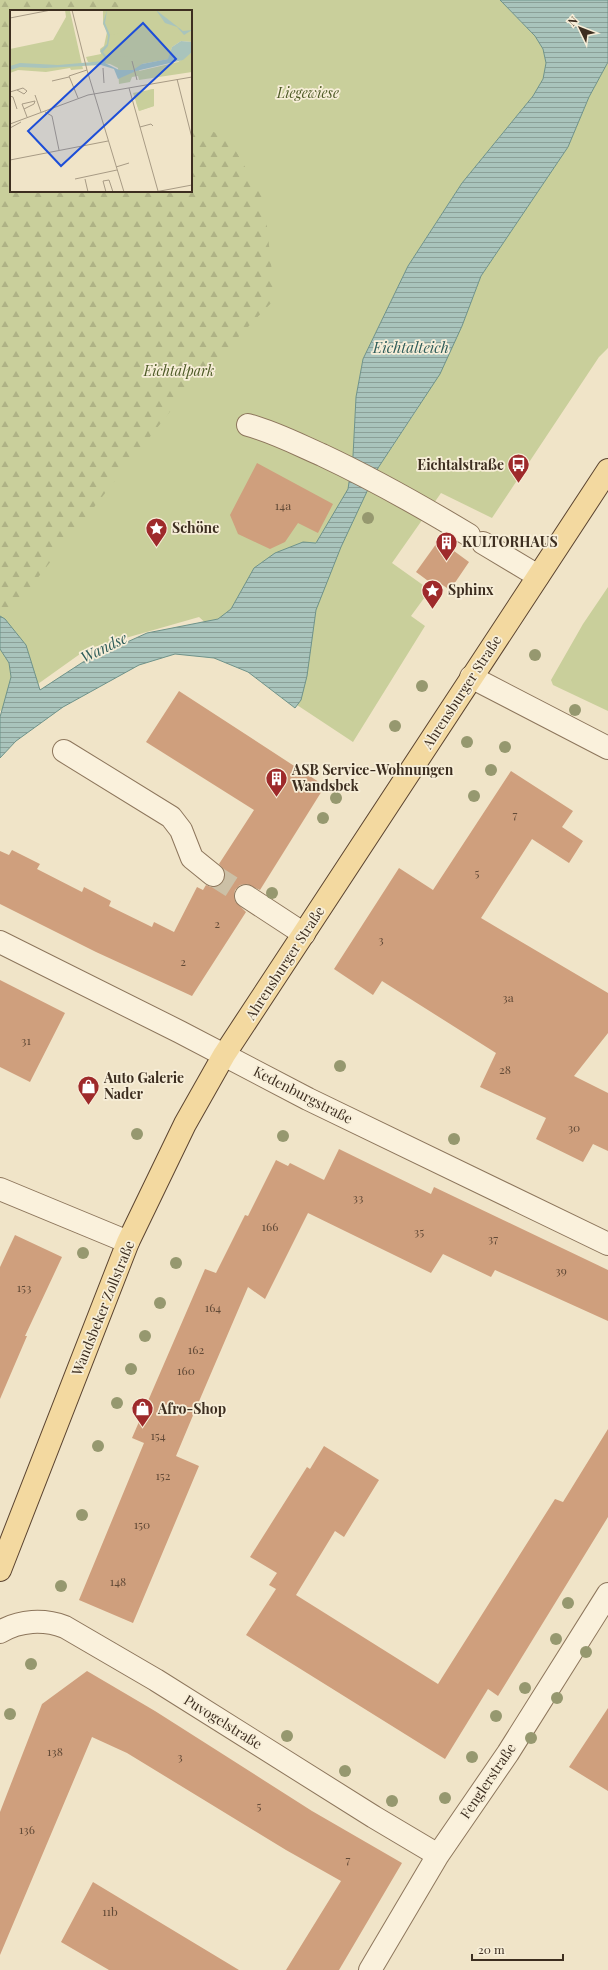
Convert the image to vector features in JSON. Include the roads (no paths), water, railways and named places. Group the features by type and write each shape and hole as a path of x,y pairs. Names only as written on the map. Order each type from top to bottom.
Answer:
{"main road":[{"name":"Ahrensburger Straße","path":"224,1055 608,470"},
{"name":"Wandsbeker Zollstraße","path":"0,1570 128,1242 185,1124 224,1055"}],"street":[{"path":"248,425 270,431 379,483 538,576"},
{"path":"471,677 608,748"},
{"path":"64,751 171,817 181,830 192,858 213,875"},
{"path":"246,896 304,934"},
{"name":"Kedenburgstraße","path":"0,942 308,1099 608,1244"},
{"path":"0,1189 128,1242"},
{"name":"Fenglerstraße","path":"370,1970 438,1855 508,1752 608,1594"},
{"name":"Puvogelstraße","path":"0,1632 18,1624 54,1623 156,1680 374,1818 438,1855"}],"water":[{"name":"Eichtalteich","path":"500,0 608,0 608,62 589,97 568,147 481,276 462,326 440,374 378,468 341,547 316,610 307,676 301,700 295,708 248,672 214,658 175,654 139,665 63,707 16,741 0,758 0,717 11,677 9,663 0,649 0,616 5,619 26,645 40,690 83,662 147,633 218,619 231,609 254,568 275,553 303,542 316,543 348,489 353,456 356,397 363,359 408,266 462,183 533,96 543,79 546,63 543,49 535,36"}],"tunnel":[{"path":"213,875 246,896"}],"place":[{"name":"Eichtalstraße","path":"519,484"},
{"name":"Schöne","path":"157,548"},
{"name":"KULTORHAUS","path":"446,562"},
{"name":"Sphinx","path":"433,610"},
{"name":"ASB Service-Wohnungen Wandsbek","path":"276,798"},
{"name":"Auto Galerie Nader","path":"89,1106"},
{"name":"Afro-Shop","path":"142,1428"}],"park label":[{"name":"Liegewiese","path":"308,93"},
{"name":"Eichtalpark","path":"179,371"}],"water label":[{"name":"Wandse","path":"104,648"}]}
